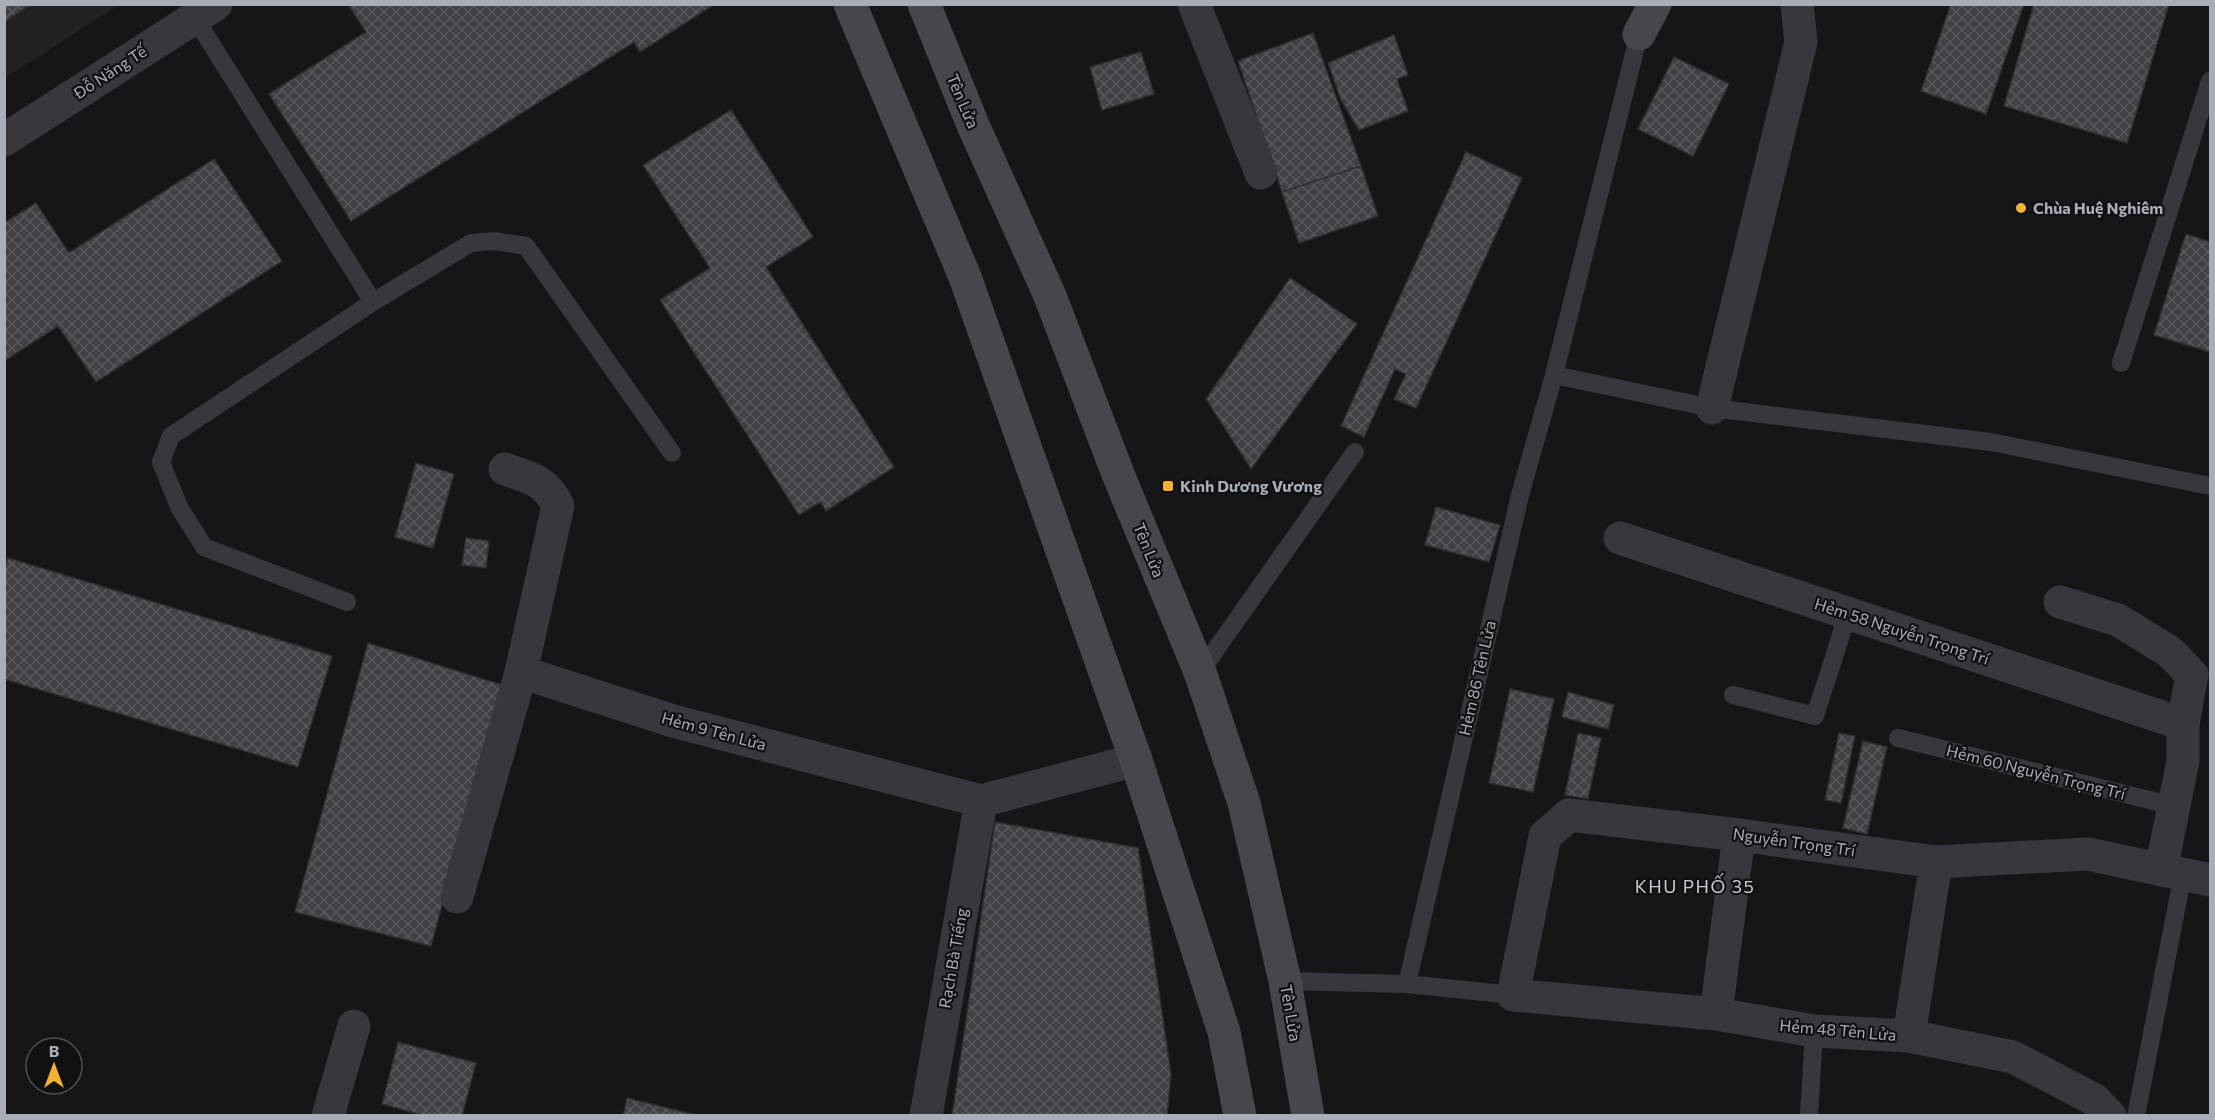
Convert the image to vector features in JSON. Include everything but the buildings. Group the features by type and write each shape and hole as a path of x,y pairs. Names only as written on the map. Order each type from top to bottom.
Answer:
{"main road":[{"path":"850,4 965,277 1136,760 1224,1032 1240,1116"},
{"name":"Tên Lửa","path":"924,4 973,125 1050,296 1118,474 1200,672 1244,803 1285,981 1308,1116"},
{"path":"1639,34 1654,4"}],"street":[{"path":"1194,4 1261,172"},
{"path":"1712,408 1801,42 1797,4"},
{"name":"Đỗ Năng Tế","path":"4,140 206,11"},
{"path":"457,897 521,672 558,506 551,492 538,481 505,469"},
{"name":"Hẻm 58 Nguyễn Trọng Trí","path":"1620,538 2183,724"},
{"path":"2060,602 2118,620 2170,652 2201,676 2183,724 2183,761 2174,806 2185,875"},
{"name":"Hẻm 9 Tên Lửa","path":"521,672 673,721 981,801 1136,760"},
{"name":"Rạch Bà Tiếng","path":"926,1116 981,801"},
{"name":"Nguyễn Trọng Trí","path":"1513,995 1545,836 1569,815 1936,862 2088,854 2185,875"},
{"path":"1716,1014 1739,835"},
{"path":"1909,1036 1936,862"},
{"name":"Hẻm 48 Tên Lửa","path":"1513,995 1716,1014 1814,1031 1909,1036 2013,1057 2096,1100 2110,1116"},
{"path":"328,1116 354,1026"}],"lane":[{"path":"206,11 373,302"},
{"name":"Hẻm 86 Tên Lửa","path":"1407,984 1520,495 1554,375 1639,34"},
{"path":"2121,363 2211,81"},
{"path":"347,602 204,547 179,507 161,462 171,436 373,302 471,243 495,241 526,246 672,453"},
{"path":"1554,375 1712,408 1991,441 2211,486"},
{"path":"1200,672 1355,452"},
{"path":"1733,695 1815,716 1848,613"},
{"name":"Hẻm 60 Nguyễn Trọng Trí","path":"1898,738 2174,806"},
{"path":"2136,1116 2185,875"},
{"path":"1285,981 1407,984 1513,995"},
{"path":"1809,1116 1814,1031"}],"shaded area":[{"path":"5,5 119,5 5,78"}],"place":[{"name":"Chùa Huệ Nghiêm","path":"2021,208"},
{"name":"Kinh Dương Vương","path":"1168,486"}],"district":[{"name":"KHU PHỐ 35","path":"1695,887"}]}
